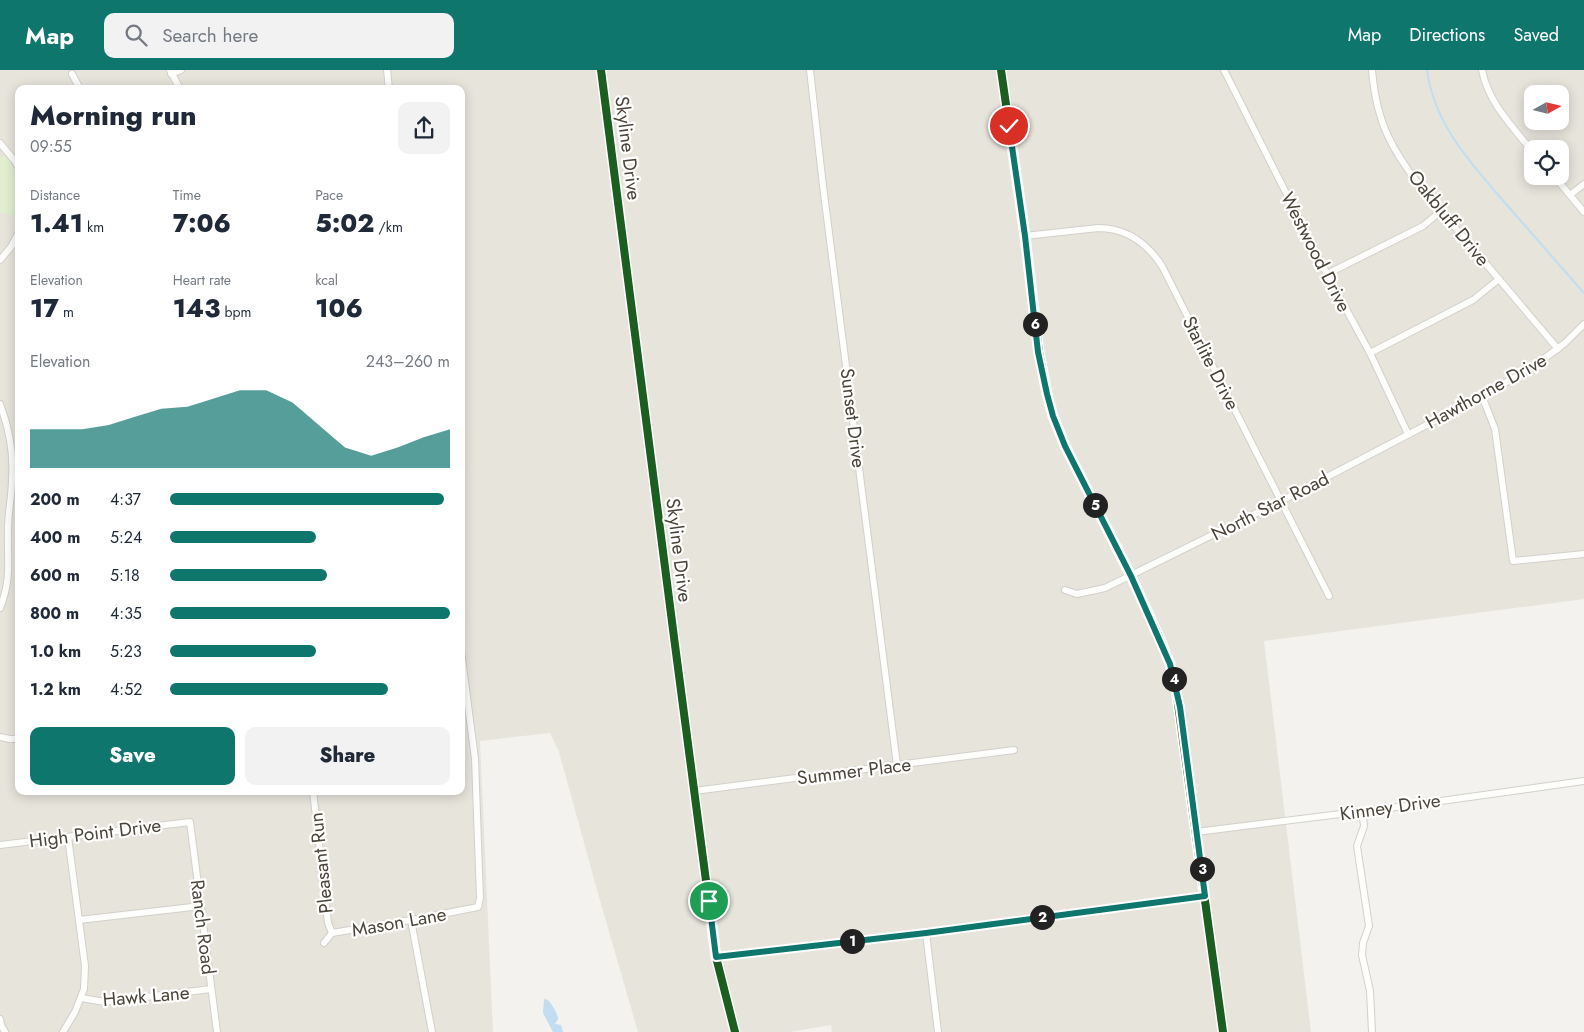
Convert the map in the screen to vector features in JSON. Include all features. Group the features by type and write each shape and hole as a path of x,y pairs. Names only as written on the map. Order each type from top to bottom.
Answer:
{"street":[{"path":"178,85 170,72 181,70"},
{"path":"387,70 389,85"},
{"name":"Skyline Drive","path":"601,70 716,957 735,1032"},
{"name":"Sunset Drive","path":"810,70 897,766"},
{"path":"1001,70 1025,236 1038,352 1053,416 1065,446 1131,576 1159,637 1173,676 1180,707 1223,1032"},
{"name":"Westwood Drive","path":"1224,70 1327,274 1370,353 1408,434"},
{"name":"Oakbluff Drive","path":"1372,70 1376,99 1388,136 1400,159 1441,211 1558,349"},
{"path":"1482,70 1484,83 1492,99 1524,141"},
{"path":"72,74 78,85"},
{"path":"0,143 15,162"},
{"path":"1570,195 1584,184"},
{"path":"1562,185 1584,212"},
{"path":"1327,274 1423,226 1441,211"},
{"name":"Starlite Drive","path":"1025,236 1108,228 1125,232 1154,254 1162,266 1329,596"},
{"path":"0,260 12,247 15,241"},
{"path":"1370,353 1472,300 1499,279"},
{"name":"Hawthorne Drive","path":"1408,434 1534,367 1572,337 1584,324"},
{"path":"1482,396 1495,430 1513,561 1584,554"},
{"path":"0,404 7,422 11,445 12,479 8,520 8,579 0,608"},
{"name":"North Star Road","path":"1065,590 1084,594 1105,588 1281,501 1408,434"},
{"name":"Mason Lane","path":"324,943 332,933 478,907 480,898 475,759 465,682"},
{"path":"0,737 15,738"},
{"name":"Summer Place","path":"694,791 1014,750"},
{"name":"Kinney Drive","path":"1196,832 1584,781"},
{"name":"Pleasant Run","path":"313,795 328,923 332,933"},
{"path":"1362,811 1364,826 1357,846 1369,926 1363,943 1362,955 1370,991 1372,1032"},
{"name":"High Point Drive","path":"0,845 190,822"},
{"name":"Ranch Road","path":"190,822 217,1032"},
{"path":"63,1032 84,989 85,966 68,836"},
{"path":"716,957 926,933 1205,896"},
{"path":"79,920 201,906"},
{"path":"411,920 432,1032"},
{"path":"926,933 938,1032"},
{"name":"Hawk Lane","path":"80,998 105,1002 211,989"},
{"path":"0,1019 5,1032"}],"shaded area":[{"path":"0,70 1584,70 1584,599 1264,641 1311,1032 832,1032 831,1025 789,1032 638,1032 559,752 550,733 480,741 493,1032 0,1032"}],"green space":[{"path":"6,154 15,169 15,216 0,212 0,159"}],"water":[{"path":"544,999 548,1000 557,1014 558,1019 555,1024 561,1025 563,1032 553,1032 543,1013"}],"waterway":[{"path":"1427,70 1431,91 1438,110 1459,147 1485,180 1584,293"}],"cycle path":[{"path":"601,70 716,957 735,1032"},
{"path":"1001,70 1025,236 1039,352 1053,416 1065,446 1131,576 1159,637 1170,664 1176,689 1223,1032"}],"route":[{"path":"709,901 716,957 926,933 1205,896 1180,707 1170,664 1131,576 1065,446 1053,416 1047,394 1038,352 1025,236 1009,126"}]}
